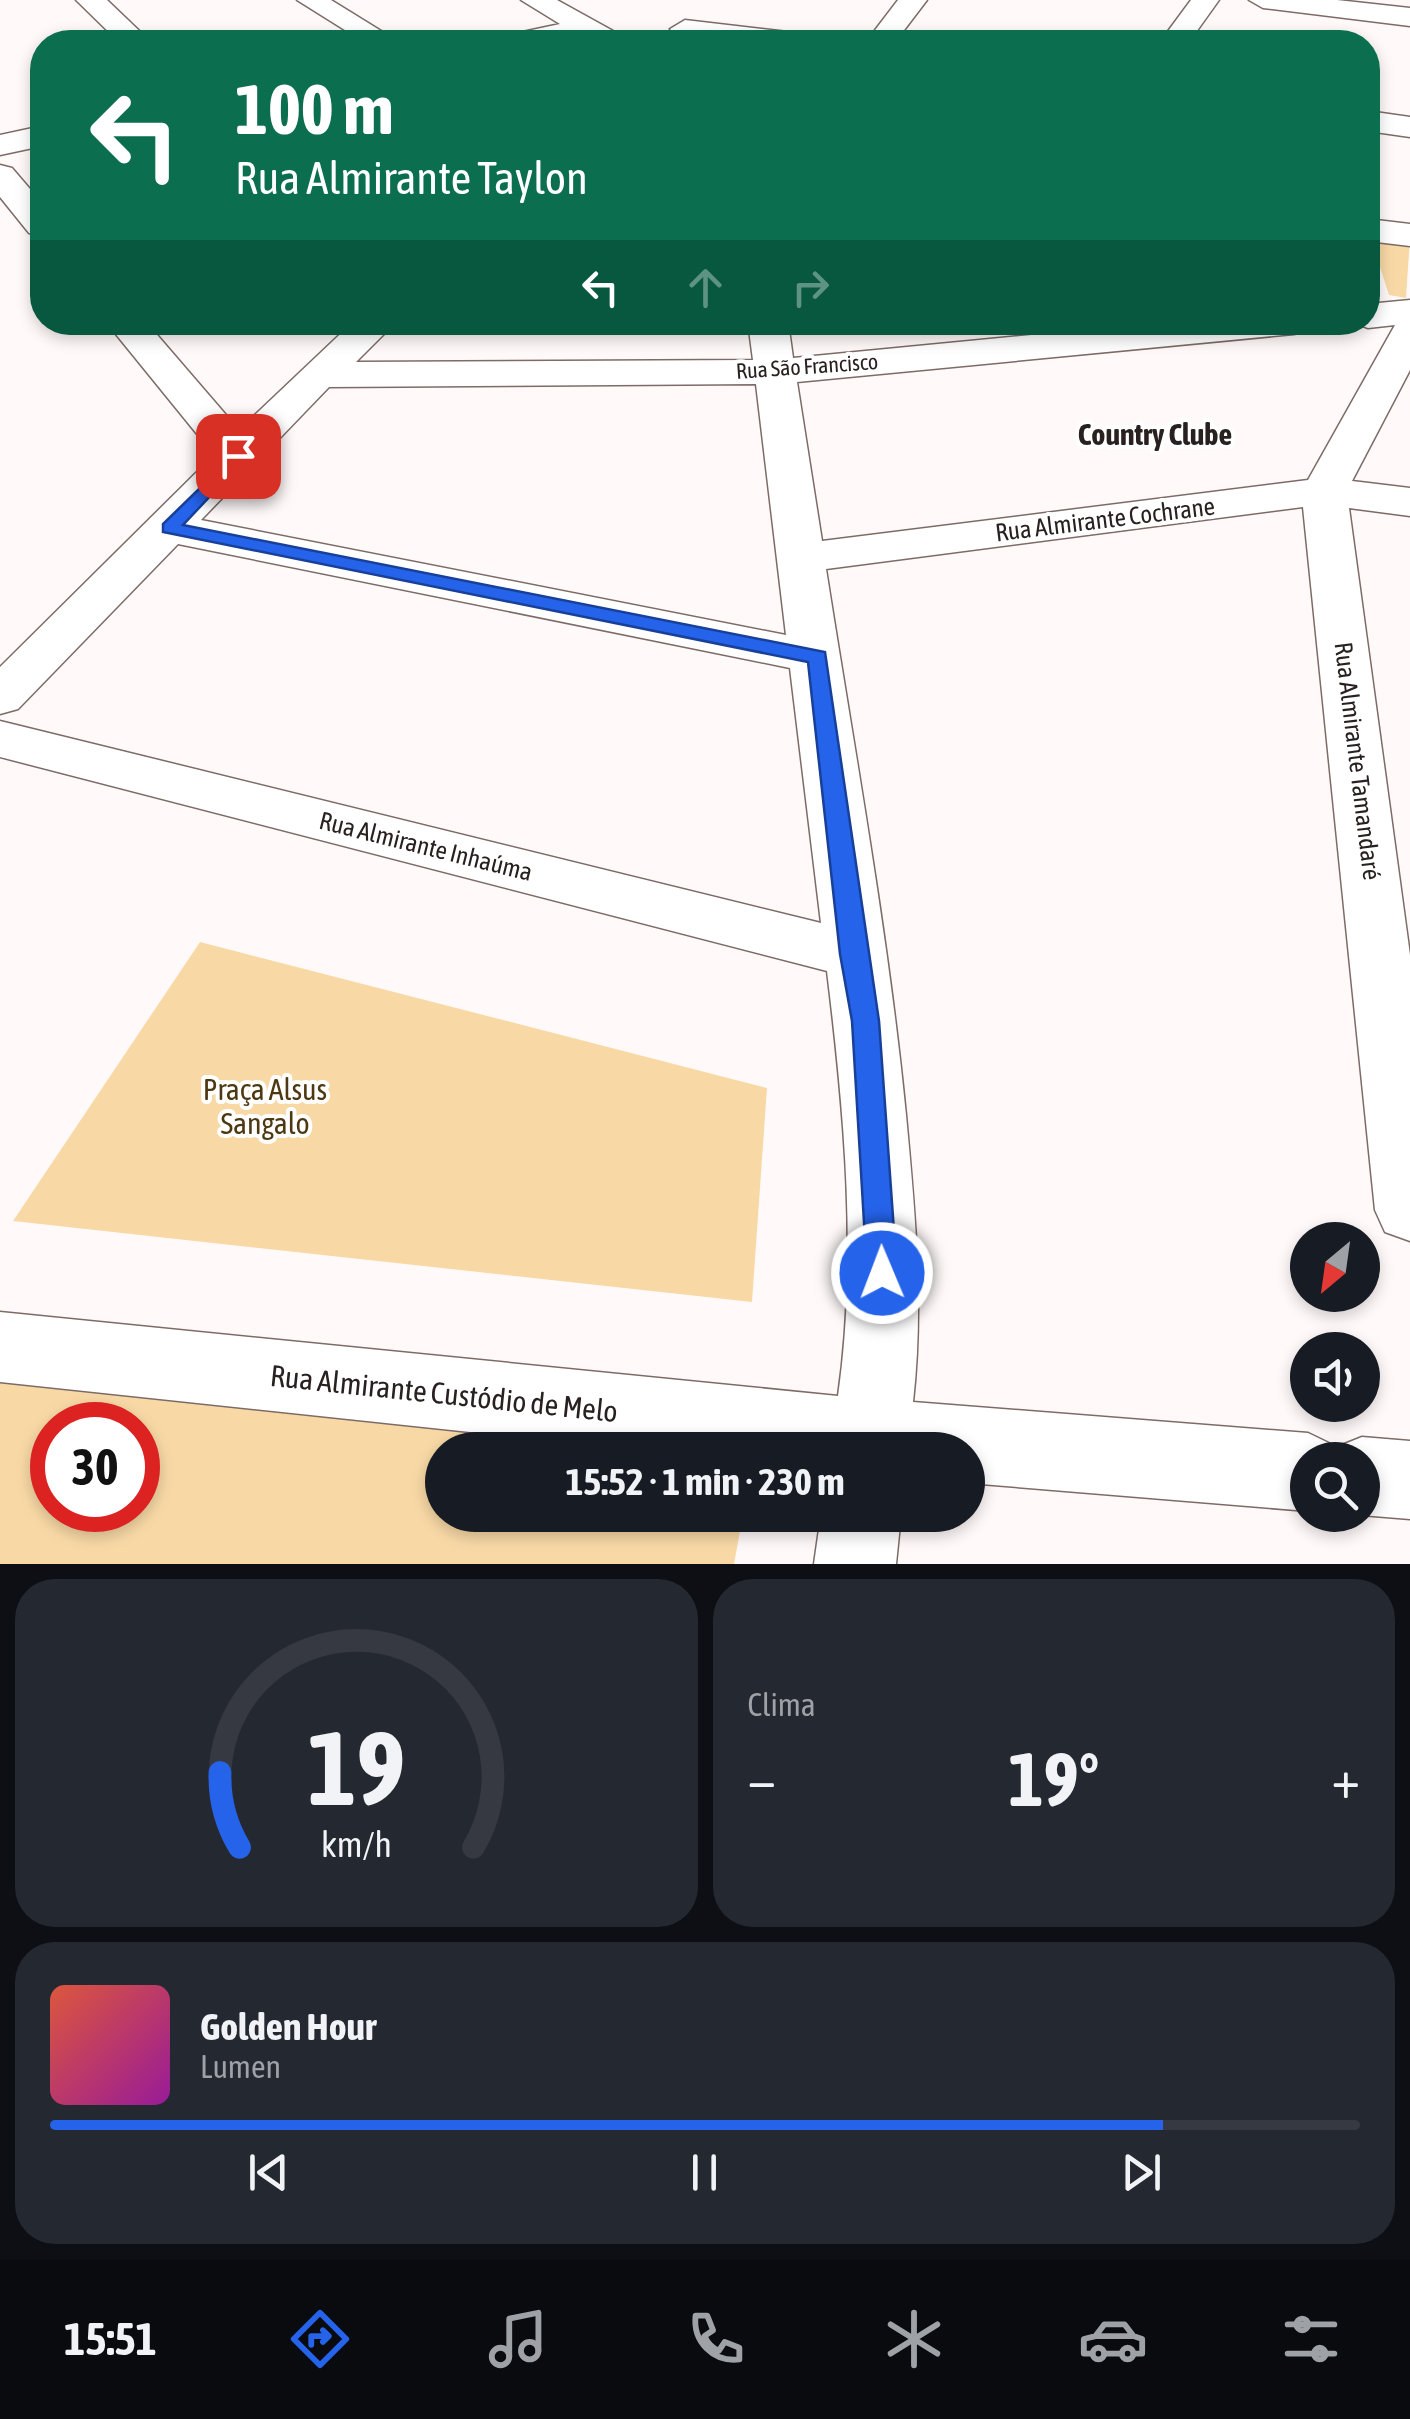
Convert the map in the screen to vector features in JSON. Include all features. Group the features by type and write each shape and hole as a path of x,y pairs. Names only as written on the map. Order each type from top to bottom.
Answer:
{"street":[{"path":"90,0 123,30"},
{"path":"311,0 363,30"},
{"path":"535,0 590,30"},
{"path":"684,30 715,0"},
{"path":"889,30 913,0"},
{"path":"1183,30 1205,0"},
{"path":"1263,0 1410,17"},
{"path":"575,30 585,28"},
{"path":"1380,123 1410,128"},
{"path":"0,145 30,139"},
{"path":"0,175 30,211"},
{"path":"1380,231 1410,235"},
{"path":"136,335 238,456"},
{"path":"4,681 170,528 318,375 363,335"},
{"name":"Rua São Francisco","path":"318,375 1018,335"},
{"path":"1324,492 1378,335"},
{"path":"771,347 818,657 853,954 866,1021 882,1234 882,1350 872,1432"},
{"name":"Rua Almirante Cochrane","path":"800,558 1324,492 1410,502"},
{"name":"Rua Almirante Tamandaré","path":"1324,492 1395,936 1410,1210"},
{"path":"170,528 818,657"},
{"name":"Rua Almirante Inhaúma","path":"0,738 853,954"},
{"name":"Rua Almirante Custódio de Melo","path":"0,1347 762,1432"},
{"name":"Rua Almirante Custódio de Melo","path":"985,1451 1290,1471"},
{"path":"1380,1478 1410,1480"},
{"path":"856,1564 859,1532"}],"green space":[{"path":"1380,234 1410,237 1406,298 1389,295 1380,267"},
{"name":"Praça Alsus Sangalo","path":"200,942 767,1088 752,1302 13,1221"},
{"path":"0,1370 586,1432 425,1432 425,1532 740,1532 734,1564 0,1564"}],"district":[{"name":"Country Clube","path":"1155,434"}],"route":[{"path":"238,456 170,528 818,657 853,954 866,1021 882,1273"}]}
